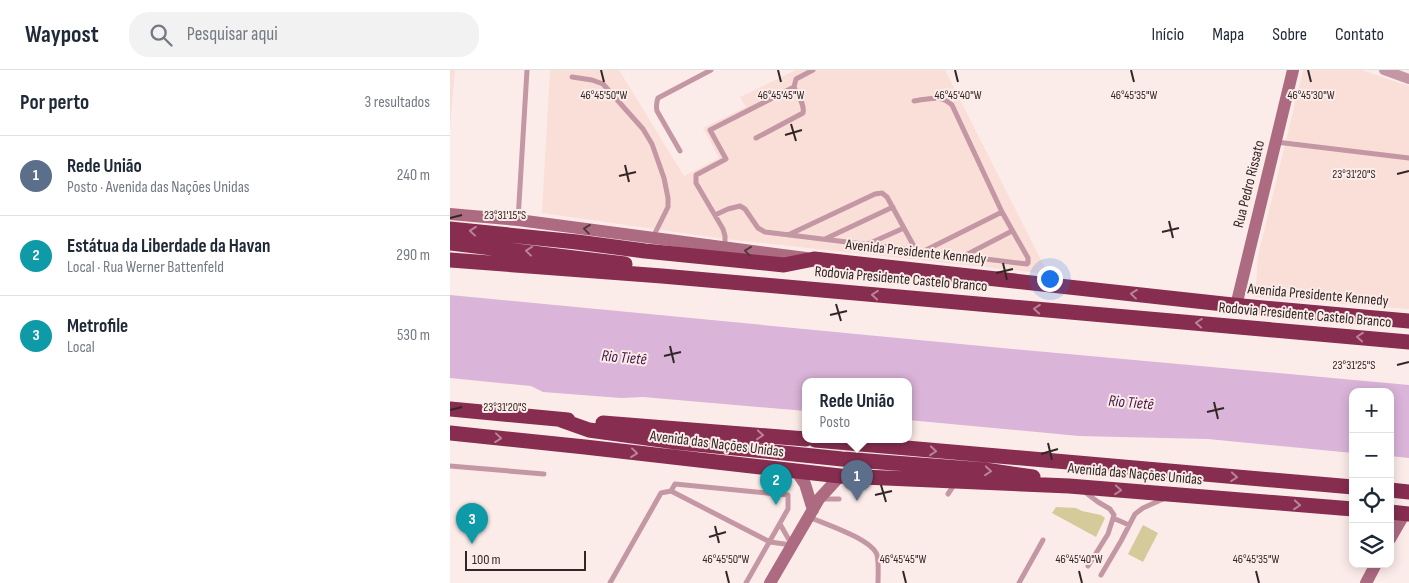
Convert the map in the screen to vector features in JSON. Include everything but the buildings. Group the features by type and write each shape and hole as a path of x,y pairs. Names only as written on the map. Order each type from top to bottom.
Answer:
{"highway":[{"path":"450,229 784,265 814,259"},
{"path":"450,243 629,264 662,276"},
{"name":"Avenida Presidente Kennedy","path":"814,259 1236,306 1409,321"},
{"name":"Rodovia Presidente Castelo Branco","path":"450,260 662,276 1409,342"},
{"path":"450,409 802,439"},
{"path":"558,419 589,430 676,442 842,459 1007,472 1074,487"},
{"name":"Avenida das Nações Unidas","path":"450,433 951,488 1074,487 1349,509"},
{"path":"849,443 1349,487"},
{"path":"1394,490 1409,492"}],"street":[{"name":"Rua Pedro Rissato","path":"1236,306 1293,70"},
{"path":"1384,70 1409,79"},
{"name":"Avenida Presidente Kennedy","path":"450,214 518,220 814,259"},
{"path":"796,471 805,484 814,508"},
{"path":"770,583 814,508 840,476"},
{"path":"1394,530 1401,513"},
{"path":"1366,583 1374,568"}],"lane":[{"path":"518,220 527,70"},
{"path":"680,151 657,111 656,102 658,98 712,70"},
{"path":"756,138 803,113 803,105 794,87 796,79 813,70"},
{"path":"572,77 603,84 643,129 652,144 664,178 668,198 668,207 653,237"},
{"path":"725,248 725,233 696,183 696,175 726,159 710,130 794,87"},
{"path":"715,215 740,206 746,209 761,231 1027,264 1028,258 1002,212 952,106 942,98 914,101"},
{"path":"1276,142 1409,158"},
{"path":"788,235 875,194 882,193 893,207 916,250"},
{"path":"824,240 893,207"},
{"path":"923,251 1002,212"},
{"path":"867,244 904,228"},
{"path":"963,256 1012,231"},
{"path":"450,466 544,474"},
{"path":"671,491 675,484 788,495 788,509 746,583"},
{"path":"1074,487 1110,509 1114,516 1108,534 1088,566"},
{"path":"610,583 661,493 671,491 770,542 792,545"},
{"path":"1101,575 1135,514 1139,510 1172,495"},
{"path":"814,508 839,498"},
{"path":"814,508 874,549 878,557 878,583"},
{"path":"1113,518 1129,525"},
{"path":"780,524 792,545"},
{"path":"1019,583 1043,540"}],"shaded area":[{"path":"450,70 455,70 450,128"},
{"path":"550,70 619,70 684,176 719,158 703,128 746,107 740,97 796,70 945,70 1048,274 725,239 542,213"},
{"path":"1303,70 1362,70 1409,86 1409,309 1255,297 1258,256"},
{"path":"1056,507 1076,508 1101,515 1105,518 1096,537 1052,513"},
{"path":"1143,525 1158,533 1143,562 1128,554"}],"water":[{"name":"Rio Tietê","path":"450,295 1409,385 1409,458 1394,456 1394,388 1349,388 1349,453 1208,439 1079,436 912,420 912,378 802,378 802,411 643,397 621,398 543,392 531,386 450,378"}],"place":[{"name":"Rede União","path":"857,501"},
{"name":"Estátua da Liberdade da Havan","path":"776,505"},
{"name":"Metrofile","path":"472,544"}]}
